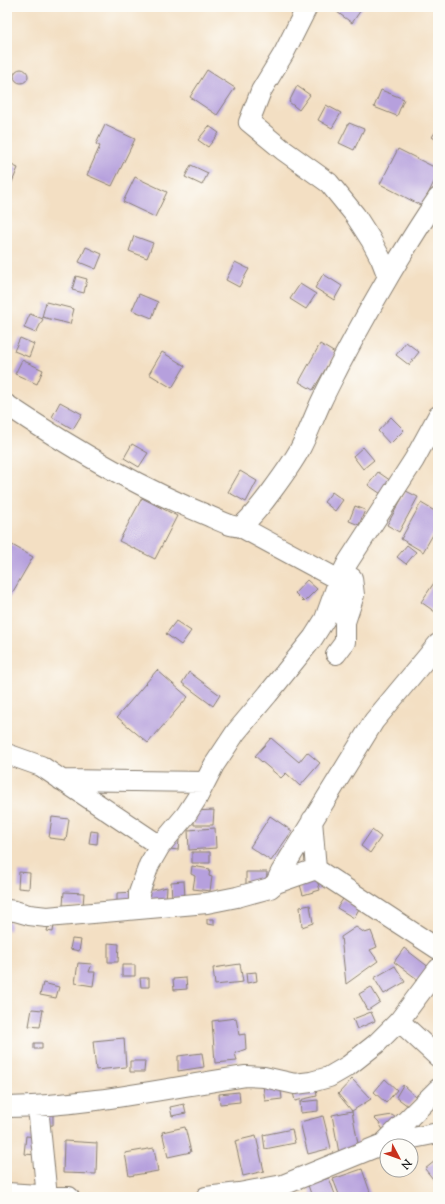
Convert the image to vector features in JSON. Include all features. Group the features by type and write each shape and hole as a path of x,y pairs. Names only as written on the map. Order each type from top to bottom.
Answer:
{"street":[{"path":"307,7 284,53 261,91 249,122 283,150 329,183 355,215 371,240 388,277"},
{"path":"239,526 248,520 260,506 299,450 341,363 388,277 438,198"},
{"path":"7,405 50,434 150,491 222,521 239,526 339,580 352,578 354,596 345,622 345,642 336,654"},
{"path":"139,909 139,893 149,865 160,846 186,815 214,766 236,732 313,638 325,620 339,580 348,562 414,460 438,416"},
{"path":"276,883 312,820 374,721 438,644"},
{"path":"7,754 41,766 160,846"},
{"path":"61,780 205,782"},
{"path":"312,820 316,869"},
{"path":"7,910 15,910 29,915 47,917 207,903 270,888 276,883 316,869"},
{"path":"316,869 438,949"},
{"path":"7,1107 38,1107 132,1095 246,1076 264,1077 295,1084 311,1082 329,1077 348,1066 376,1044 399,1021 438,969"},
{"path":"399,1021 438,1057"},
{"path":"389,1138 438,1089"},
{"path":"38,1107 47,1196"},
{"path":"413,1138 438,1133"},
{"path":"206,1197 283,1185 379,1146"},
{"path":"7,1193 69,1197"}],"building":[{"path":"341,7 363,7 352,23 337,12"},
{"path":"21,69 26,71 28,76 26,81 21,83 16,81 14,76 16,71"},
{"path":"207,70 235,88 217,115 190,97"},
{"path":"297,86 310,95 299,110 289,102"},
{"path":"381,90 404,99 397,116 374,107"},
{"path":"326,105 341,113 332,128 318,120"},
{"path":"349,123 364,129 354,150 339,143"},
{"path":"105,125 135,139 112,186 87,175 100,146 96,144"},
{"path":"209,126 219,133 208,147 198,140"},
{"path":"438,128 438,141 432,137"},
{"path":"398,149 438,169 438,174 422,206 380,184"},
{"path":"7,163 18,168 7,194"},
{"path":"191,165 208,173 202,185 185,177"},
{"path":"135,177 167,192 155,217 123,202"},
{"path":"134,236 153,243 147,258 129,251"},
{"path":"86,247 102,254 96,269 79,262"},
{"path":"235,262 249,269 239,287 226,280"},
{"path":"323,274 342,286 334,300 315,288"},
{"path":"76,276 87,279 84,293 72,290"},
{"path":"300,284 316,294 306,309 290,299"},
{"path":"139,294 158,302 152,318 132,310"},
{"path":"46,302 74,309 70,324 42,317"},
{"path":"30,314 43,319 36,333 24,328"},
{"path":"20,338 34,344 29,357 14,351"},
{"path":"406,342 419,352 409,365 396,355"},
{"path":"320,344 335,353 313,390 299,382"},
{"path":"162,352 185,366 172,388 149,374"},
{"path":"22,360 43,370 37,384 15,374"},
{"path":"60,402 82,414 73,429 52,417"},
{"path":"391,417 404,430 390,444 378,431"},
{"path":"132,444 148,453 139,467 124,458"},
{"path":"363,447 374,460 363,469 353,456"},
{"path":"240,471 257,481 246,502 228,492"},
{"path":"378,472 394,483 384,496 368,485"},
{"path":"406,491 418,497 399,532 387,525"},
{"path":"332,492 343,500 335,511 324,502"},
{"path":"142,498 177,516 155,559 119,541"},
{"path":"421,503 438,513 438,526 423,552 401,539"},
{"path":"355,506 365,510 359,525 349,521"},
{"path":"7,542 33,557 7,602"},
{"path":"407,545 416,552 406,564 397,557"},
{"path":"438,577 438,614 421,602"},
{"path":"307,580 317,589 304,602 295,593"},
{"path":"176,621 191,631 181,645 166,634"},
{"path":"157,670 188,697 148,743 117,717"},
{"path":"189,672 220,695 213,706 182,683"},
{"path":"271,738 299,762 307,752 320,763 300,786 286,773 281,778 255,756"},
{"path":"214,810 213,825 194,825 194,811"},
{"path":"270,816 292,831 271,861 250,847"},
{"path":"52,817 69,819 66,840 49,838"},
{"path":"215,828 216,848 189,850 188,830"},
{"path":"372,830 381,837 370,853 361,846"},
{"path":"91,831 98,832 97,844 89,843"},
{"path":"171,839 179,840 178,850 170,849"},
{"path":"192,852 210,852 210,863 192,863"},
{"path":"192,866 210,869 209,876 212,877 210,891 193,889 195,876 191,874"},
{"path":"19,872 30,873 29,889 18,888"},
{"path":"246,872 267,872 266,886 246,885"},
{"path":"316,877 320,890 303,895 299,881"},
{"path":"184,881 185,897 172,898 171,882"},
{"path":"167,887 166,901 142,897 144,888 153,890"},
{"path":"64,892 84,893 83,906 63,906"},
{"path":"134,892 134,902 117,903 117,893"},
{"path":"343,899 359,909 354,918 337,908"},
{"path":"310,905 313,923 302,927 300,907"},
{"path":"207,919 214,919 214,925 207,924"},
{"path":"7,922 11,922 9,931 7,930"},
{"path":"49,924 54,925 53,932 47,931"},
{"path":"356,927 365,933 371,931 377,947 370,950 378,961 346,984 341,937"},
{"path":"72,939 81,940 79,951 70,949"},
{"path":"108,943 119,944 118,962 108,962"},
{"path":"404,948 430,968 420,981 394,962"},
{"path":"78,963 92,964 89,972 95,972 93,986 75,983"},
{"path":"240,964 243,982 215,985 213,968"},
{"path":"122,965 135,965 135,976 122,976"},
{"path":"395,966 405,982 384,994 374,978"},
{"path":"256,972 257,981 247,983 246,973"},
{"path":"140,978 149,978 149,987 141,987"},
{"path":"186,978 187,989 174,990 173,979"},
{"path":"43,983 59,987 56,998 40,995"},
{"path":"371,987 380,1002 368,1010 359,994"},
{"path":"32,1009 43,1010 40,1027 29,1026"},
{"path":"371,1012 375,1021 357,1029 353,1019"},
{"path":"236,1018 239,1035 245,1034 246,1049 235,1053 237,1061 215,1063 212,1021"},
{"path":"124,1038 126,1067 96,1070 93,1041"},
{"path":"34,1043 42,1043 42,1049 34,1049"},
{"path":"202,1053 204,1067 178,1071 178,1056"},
{"path":"130,1061 145,1061 144,1072 130,1072"},
{"path":"352,1079 371,1099 352,1111 338,1094"},
{"path":"385,1079 397,1090 386,1103 374,1092"},
{"path":"280,1083 282,1099 265,1101 263,1085"},
{"path":"315,1083 317,1096 295,1101 292,1088"},
{"path":"403,1085 416,1097 408,1106 396,1097"},
{"path":"239,1092 240,1102 220,1104 219,1094"},
{"path":"318,1100 318,1111 301,1113 300,1102"},
{"path":"184,1104 186,1113 172,1116 170,1107"},
{"path":"43,1110 53,1110 53,1125 43,1126"},
{"path":"352,1111 359,1149 339,1153 332,1115"},
{"path":"392,1115 400,1121 386,1135 379,1123 374,1118"},
{"path":"323,1116 331,1148 308,1154 300,1122"},
{"path":"185,1127 191,1152 168,1157 162,1132"},
{"path":"292,1129 295,1143 265,1149 263,1135"},
{"path":"26,1136 38,1137 37,1155 24,1154"},
{"path":"256,1136 264,1171 243,1176 235,1141"},
{"path":"64,1141 97,1143 96,1174 63,1173"},
{"path":"154,1148 158,1171 129,1176 125,1153"},
{"path":"435,1161 438,1165 437,1184 425,1169"},
{"path":"362,1169 371,1195 365,1197 340,1197 333,1179"},
{"path":"329,1178 336,1197 312,1197 308,1185"}]}
